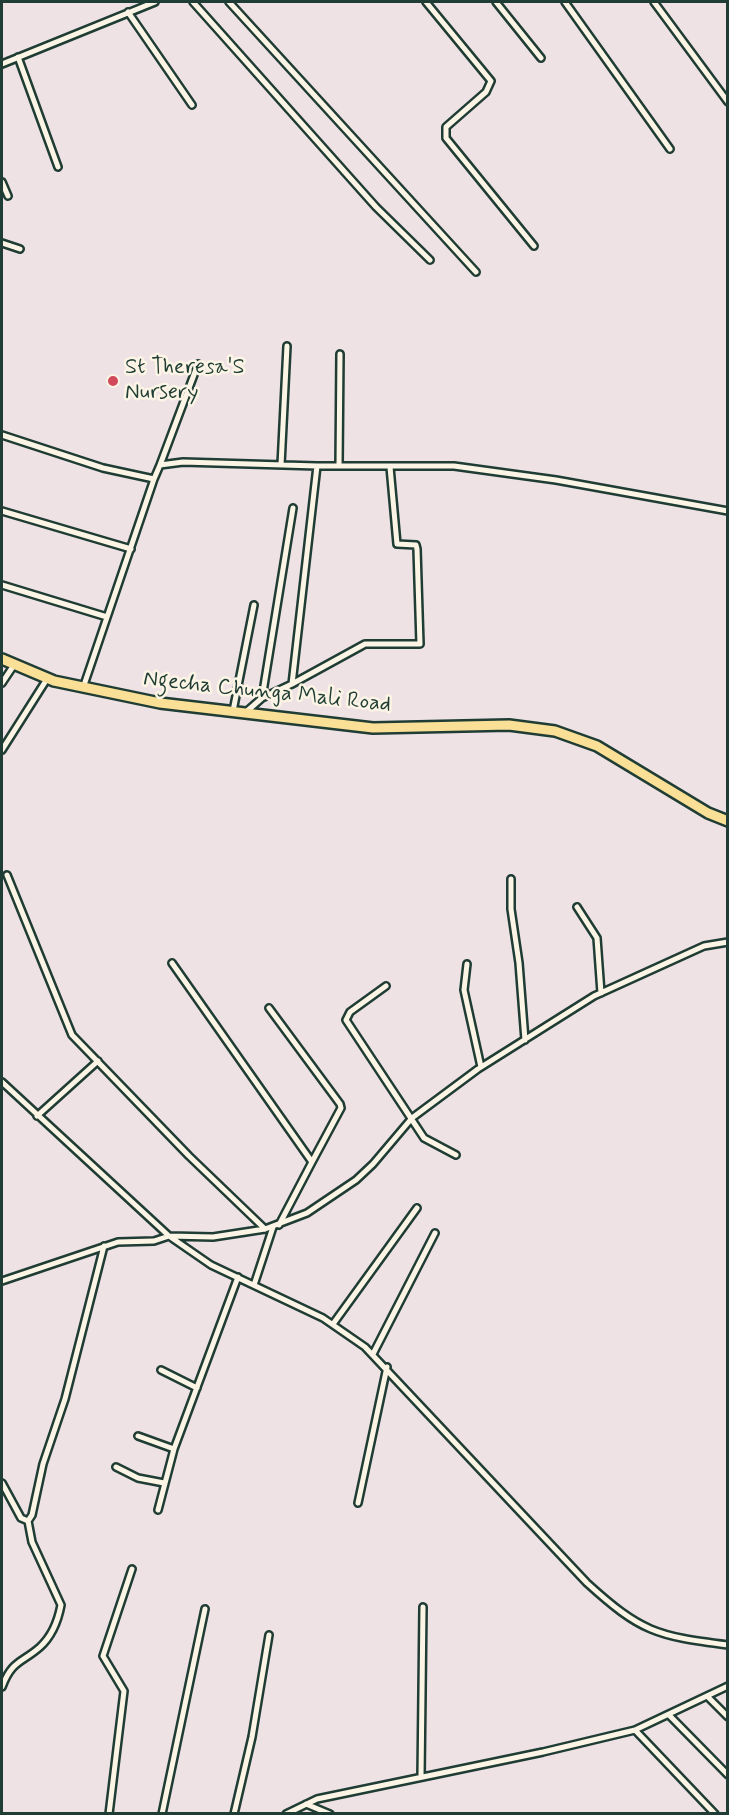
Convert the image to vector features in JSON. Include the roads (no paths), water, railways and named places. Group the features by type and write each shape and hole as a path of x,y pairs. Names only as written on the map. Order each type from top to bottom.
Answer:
{"main road":[{"name":"Ngecha Chunga Mali Road","path":"2,659 47,679 159,704 373,728 509,725 555,732 597,746 708,813 728,821"}],"street":[{"path":"2,64 155,2"},
{"path":"193,2 376,207 430,260"},
{"path":"229,2 476,272"},
{"path":"426,2 491,81 486,92 446,127 446,138 534,246"},
{"path":"496,2 541,58"},
{"path":"565,2 670,149"},
{"path":"654,2 728,102"},
{"path":"128,12 192,105"},
{"path":"18,57 58,167"},
{"path":"2,182 8,196"},
{"path":"2,243 20,249"},
{"path":"281,465 287,346"},
{"path":"339,466 340,354"},
{"path":"83,688 154,479 198,364"},
{"path":"2,435 103,468 154,479"},
{"path":"160,465 183,462 474,467 728,511"},
{"path":"292,684 317,466"},
{"path":"245,712 262,698 365,644 420,644 417,549 416,545 397,544 390,466"},
{"path":"262,698 293,508"},
{"path":"2,511 131,549"},
{"path":"2,585 107,617"},
{"path":"232,711 254,605"},
{"path":"2,683 14,665"},
{"path":"2,750 47,679"},
{"path":"7,875 72,1035 189,1156 265,1229"},
{"path":"511,879 511,909 519,963 525,1040"},
{"path":"577,907 597,938 602,993"},
{"path":"2,1281 118,1242 154,1240 169,1236 213,1237 265,1229 307,1213 356,1180 373,1164 412,1118 481,1067 602,993 704,946 728,942"},
{"path":"172,963 312,1162"},
{"path":"467,964 464,990 481,1067"},
{"path":"386,986 350,1012 346,1020 424,1138 456,1155"},
{"path":"254,1285 276,1226 341,1106 269,1008"},
{"path":"37,1116 98,1061"},
{"path":"2,1082 169,1236 211,1265 333,1324 373,1354 587,1583 622,1615 648,1630 673,1638 728,1645"},
{"path":"2,1094 8,1089"},
{"path":"333,1324 417,1208"},
{"path":"373,1354 435,1233"},
{"path":"2,1687 14,1664 39,1648 53,1631 62,1605 32,1542 28,1521 32,1515 43,1464 65,1399 104,1246"},
{"path":"158,1510 174,1449 238,1277"},
{"path":"358,1503 387,1367"},
{"path":"161,1370 197,1388"},
{"path":"138,1436 174,1449"},
{"path":"116,1467 138,1478 164,1484"},
{"path":"2,1483 21,1518 28,1521"},
{"path":"109,1814 124,1691 123,1685 103,1656 132,1569"},
{"path":"421,1777 423,1607"},
{"path":"162,1814 205,1609"},
{"path":"234,1814 252,1737 269,1635"},
{"path":"289,1813 306,1804 635,1730 728,1686"},
{"path":"708,1697 728,1717"},
{"path":"669,1715 728,1775"},
{"path":"635,1730 716,1814"},
{"path":"306,1804 330,1814"}],"place":[{"name":"St Theresa'S Nursery","path":"113,381"}]}
